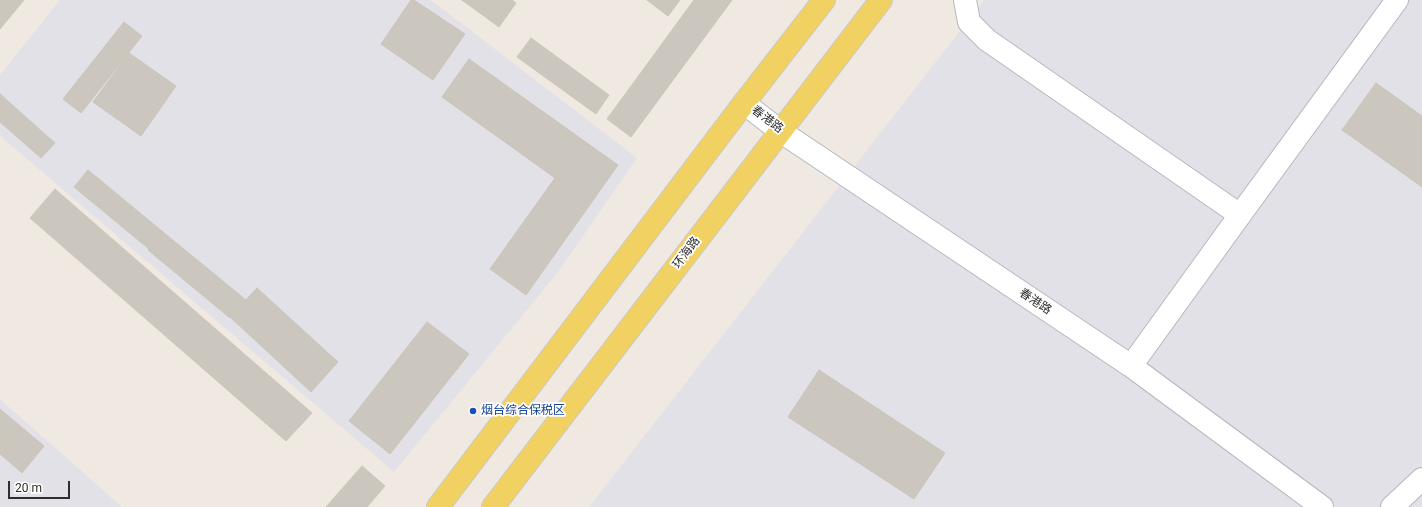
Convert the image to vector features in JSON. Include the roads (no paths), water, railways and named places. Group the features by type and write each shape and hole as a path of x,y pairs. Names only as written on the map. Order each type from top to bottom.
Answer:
{"main road":[{"path":"438,507 744,103 824,0"},
{"name":"环海路","path":"493,507 881,0"}],"street":[{"path":"965,0 969,22 987,40 1240,215"},
{"path":"1131,366 1398,0"},
{"name":"春港路","path":"744,103 780,131 1131,366 1322,507"},
{"path":"1392,507 1422,479"}],"place":[{"name":"烟台综合保税区","path":"473,411"}]}
